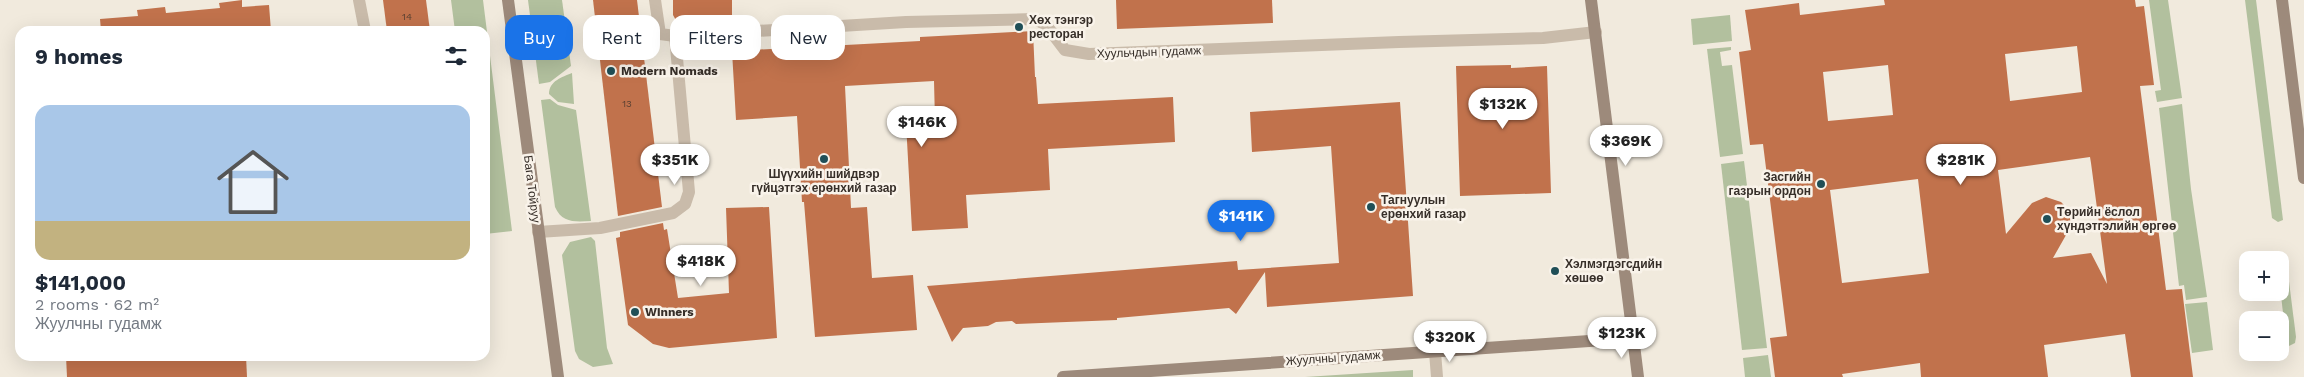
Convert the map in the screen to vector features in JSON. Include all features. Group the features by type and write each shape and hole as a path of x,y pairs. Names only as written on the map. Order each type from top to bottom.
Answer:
{"main road":[{"name":"Бага Тойруу","path":"508,0 558,377"},
{"path":"1592,0 1638,377"},
{"path":"2282,0 2304,178"},
{"name":"Жуулчны гудамж","path":"1063,377 1633,338"}],"street":[{"path":"359,0 364,26"},
{"path":"655,0 660,34 670,35"},
{"name":"Хуульчдын гудамж","path":"761,31 906,22 1035,19 1046,25 1065,50 1089,54 1544,38 1596,32"},
{"path":"538,232 600,228 674,212 685,204 689,192 677,60"},
{"path":"1435,352 1438,377"}],"green space":[{"path":"451,0 483,0 486,26 454,26"},
{"path":"528,0 562,0 564,15 530,15"},
{"path":"2149,0 2168,0 2182,98 2157,102 2155,91 2161,90"},
{"path":"2245,0 2256,0 2283,220 2278,222 2272,218"},
{"path":"1730,15 1732,41 1693,45 1691,19"},
{"path":"1731,47 1731,50 1720,52 1722,66 1732,65 1743,154 1720,157 1707,49"},
{"path":"490,56 512,231 490,233"},
{"path":"536,60 570,60 571,66 550,82 539,84"},
{"path":"572,73 574,104 558,102 549,94 551,86 557,80"},
{"path":"550,99 558,105 576,110 591,221 565,219 555,207 541,100"},
{"path":"2182,104 2191,189 2207,297 2186,300 2184,285 2179,286 2159,108"},
{"path":"1744,161 1767,348 1742,350 1721,164"},
{"path":"591,237 595,241 607,348 613,364 593,367 579,359 575,351 562,255 570,242"},
{"path":"2289,282 2296,337 2295,343 2289,346 2289,311 2283,311 2282,301 2289,301"},
{"path":"2207,302 2213,350 2192,353 2185,304"},
{"path":"1768,355 1771,377 1745,377 1743,358"},
{"path":"1413,370 1413,377 1305,377"}],"building":[{"path":"242,0 242,7 269,5 271,26 101,26 100,19 138,16 137,10 165,7 166,13 220,8 219,3"},
{"path":"383,0 426,0 429,26 386,26"},
{"path":"593,0 637,0 639,15 595,15"},
{"path":"673,0 732,0 732,15 673,15"},
{"path":"1116,0 1272,0 1273,23 1117,29"},
{"name":"Засгийн газрын ордон","path":"1884,0 2135,0 2136,7 2144,6 2154,85 2140,86 2166,290 2182,289 2193,377 2131,377 2125,334 2044,345 2048,377 1921,377 1920,363 1842,374 1843,377 1775,377 1770,338 1787,336 1763,144 1750,145 1739,52 1751,50 1745,10 1799,3 1800,15 1885,5","holes":["2077,46 2082,92 2010,101 2005,54","1888,65 1893,115 1828,121 1823,72","2090,157 2107,284 2091,253 2053,258 2074,221 2061,202 2046,197 2032,203 2006,234 1998,170","1918,179 1929,273 1842,283 1830,190"]},
{"path":"1033,31 1038,104 1173,97 1175,142 1048,149 1050,190 966,195 968,228 912,231 906,123 935,121 934,81 845,86 851,208 867,207 872,278 913,275 917,330 815,337 804,202 802,202 797,116 736,120 733,60 761,60 761,49 771,49 771,60 845,60 845,45 920,41 920,37"},
{"path":"600,60 644,60 662,207 618,216"},
{"path":"1511,65 1511,68 1547,66 1551,193 1460,196 1456,66"},
{"path":"1400,102 1413,296 1267,307 1265,272 1236,314 1229,308 1117,318 1117,320 1016,324 1012,321 996,322 988,326 963,328 952,342 927,286 1237,261 1238,270 1339,263 1331,146 1252,152 1250,112"},
{"path":"769,207 777,338 669,348 653,344 628,325 616,238 620,237 620,232 663,223 664,230 667,229 678,298 729,293 726,208"},
{"path":"66,361 246,361 247,377 67,377"}],"place":[{"name":"Хөх тэнгэр ресторан","path":"1019,27"},
{"name":"Modern Nomads","path":"611,71"},
{"name":"Шүүхийн шийдвэр гүйцэтгэх ерөнхий газар","path":"824,159"},
{"name":"Засгийн газрын ордон","path":"1821,184"},
{"name":"Тагнуулын ерөнхий газар","path":"1371,207"},
{"name":"Төрийн ёслол хүндэтгэлийн өргөө","path":"2047,219"},
{"name":"Хэлмэгдэгсдийн хөшөө","path":"1555,271"},
{"name":"Winners","path":"635,312"}]}
